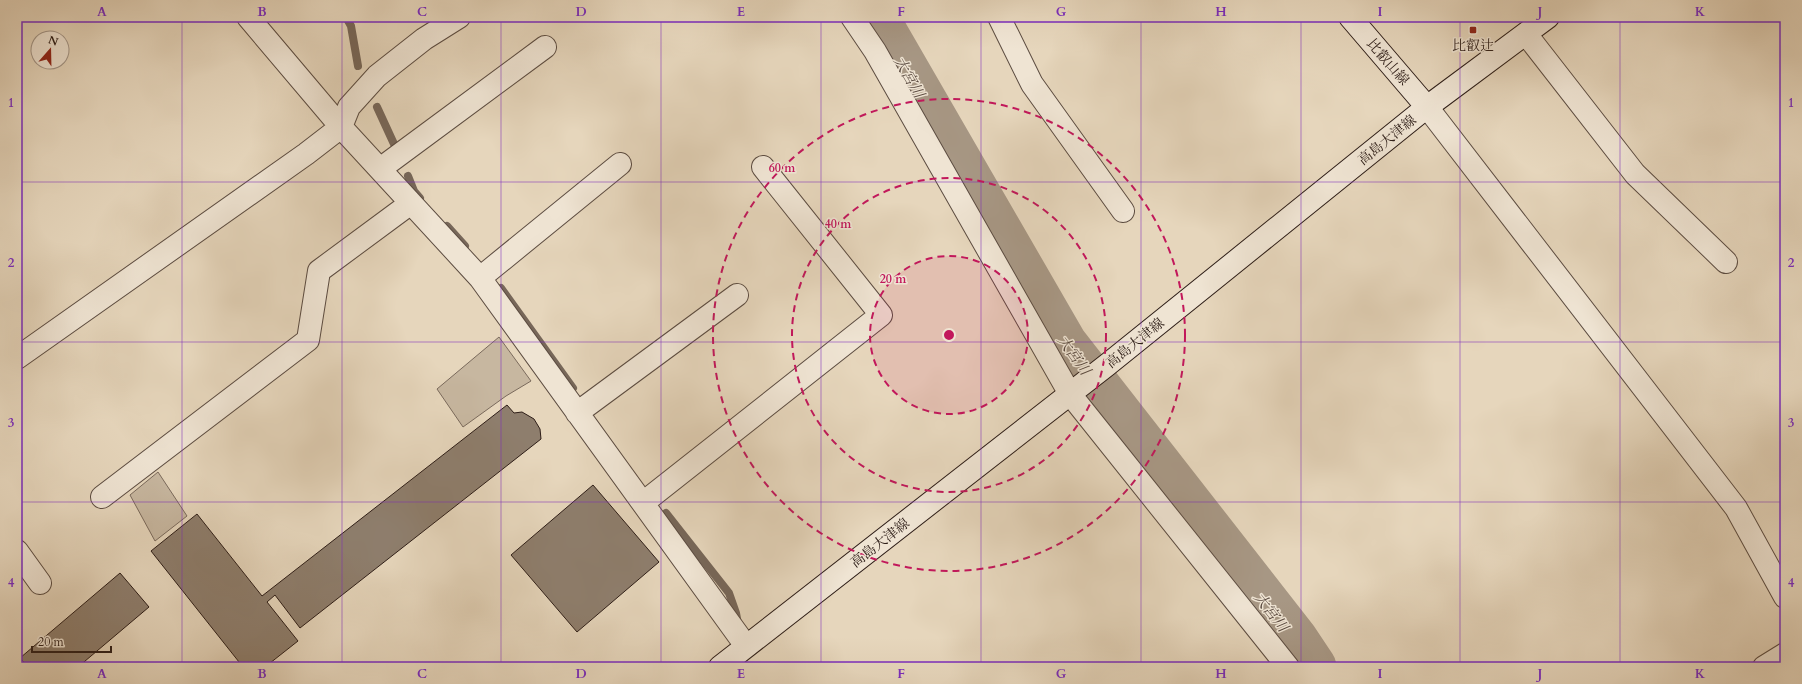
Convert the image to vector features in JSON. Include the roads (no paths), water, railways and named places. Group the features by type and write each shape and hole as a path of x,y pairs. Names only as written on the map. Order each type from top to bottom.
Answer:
{"street":[{"path":"248,17 341,127 480,278 746,646"},
{"path":"17,358 299,159 341,127 349,107 377,76 424,39 459,17"},
{"path":"852,17 875,51 1073,392 1288,667"},
{"path":"999,17 1032,84 1122,211"},
{"name":"比叡山線","path":"1350,17 1427,107 1736,508 1785,597"},
{"name":"高島大津線","path":"720,667 1073,392 1427,107 1548,17"},
{"path":"1526,34 1635,174 1726,262"},
{"path":"380,169 545,47"},
{"path":"480,278 620,164"},
{"path":"643,503 881,315 763,167"},
{"path":"102,497 308,340 319,271 411,204"},
{"path":"577,413 737,295"},
{"path":"17,551 40,583"},
{"path":"1764,667 1785,654"}],"waterway":[{"path":"346,17 351,26 358,66"},
{"name":"大宮川","path":"875,17 1064,344 1295,640 1313,667"},
{"path":"377,107 394,144"},
{"path":"408,176 414,191 420,198"},
{"path":"447,226 465,246"},
{"path":"501,288 573,388"},
{"path":"666,513 729,593 738,624"}],"place":[{"name":"比叡辻","path":"1473,30"}]}
